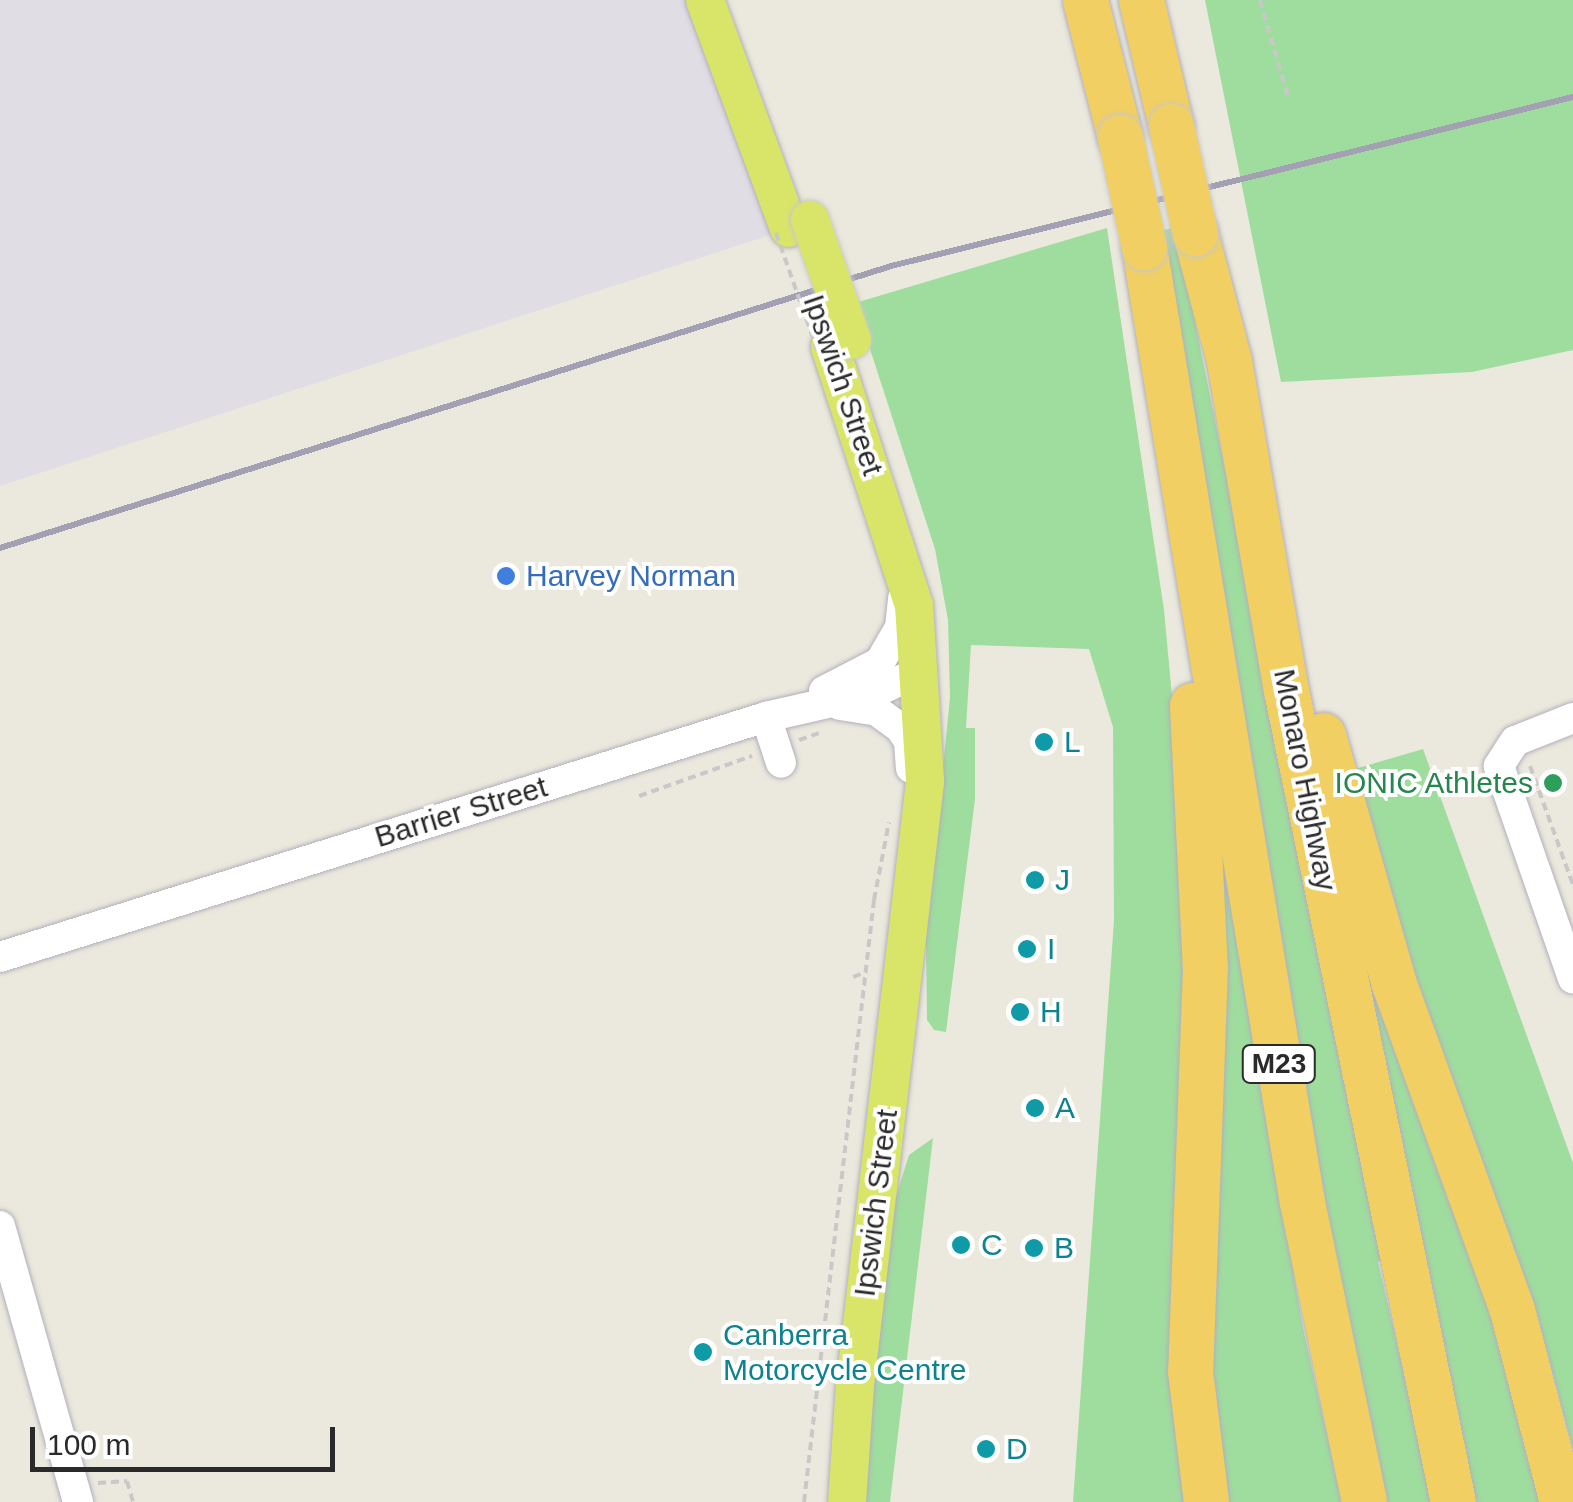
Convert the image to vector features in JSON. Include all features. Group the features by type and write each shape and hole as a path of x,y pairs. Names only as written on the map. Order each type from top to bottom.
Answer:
{"highway":[{"name":"M23","path":"1085,0 1144,247 1302,1202 1364,1502"},
{"name":"Monaro Highway","path":"1141,0 1194,233 1229,362 1396,1244 1453,1502"},
{"path":"1144,247 1137,307 1184,630 1202,843 1204,1065 1190,1333 1206,1502"},
{"path":"1265,554 1280,574 1394,984 1476,1196 1527,1360 1562,1502"},
{"path":"1527,1360 1573,1467"}],"main road":[{"name":"Ipswich Street","path":"706,0 792,227"},
{"name":"Ipswich Street","path":"732,0 792,227 896,539 914,605 922,670 924,782"},
{"name":"Ipswich Street","path":"831,352 918,533 937,622 938,706 924,782 907,817 847,1502"},
{"path":"922,670 937,622"},
{"name":"Ipswich Street","path":"829,1502 855,1385"}],"street":[{"path":"778,755 766,717 870,670 888,652 904,603 896,539"},
{"name":"Barrier Street","path":"0,957 766,717 828,718 922,670"},
{"path":"828,718 876,711 904,733 907,817"},
{"path":"1573,718 1514,742 1499,766 1573,979"},
{"path":"0,1226 78,1502"}],"path":[{"path":"1260,0 1288,97"},
{"path":"792,227 831,352"},
{"path":"639,796 778,755 828,718"},
{"path":"1526,756 1573,885"},
{"path":"804,1502 866,972 907,817"},
{"path":"854,977 866,972"},
{"path":"127,1481 133,1502"}],"shaded area":[{"path":"0,0 697,0 779,232 0,486"}],"green space":[{"path":"1205,0 1573,0 1573,350 1472,372 1281,382"},
{"path":"1176,227 1384,1259 1378,1262 1434,1502 1380,1502 1375,1487 1157,232"},
{"path":"1107,228 1164,610 1184,825 1187,1502 1073,1502 1114,920 1113,727 1089,649 971,645 966,728 975,728 975,799 946,1032 934,1030 927,1020 926,939 950,697 948,620 935,549 855,303"},
{"path":"1423,749 1573,1163 1573,1449 1536,1311 1461,1120 1348,771"},
{"path":"1321,755 1416,1069 1547,1502 1474,1502"},
{"path":"1216,821 1303,1328 1342,1502 1218,1502 1211,1460"},
{"path":"933,1138 890,1502 856,1502 889,1219 909,1155"}],"railway":[{"path":"0,548 891,266 1573,97"}],"place":[{"name":"Harvey Norman","path":"506,576"},
{"name":"L","path":"1044,742"},
{"name":"IONIC Athletes","path":"1553,783"},
{"name":"J","path":"1035,880"},
{"name":"I","path":"1027,949"},
{"name":"H","path":"1020,1012"},
{"name":"A","path":"1035,1108"},
{"name":"C","path":"961,1245"},
{"name":"B","path":"1034,1248"},
{"name":"Canberra Motorcycle Centre","path":"703,1352"},
{"name":"D","path":"986,1449"}]}
